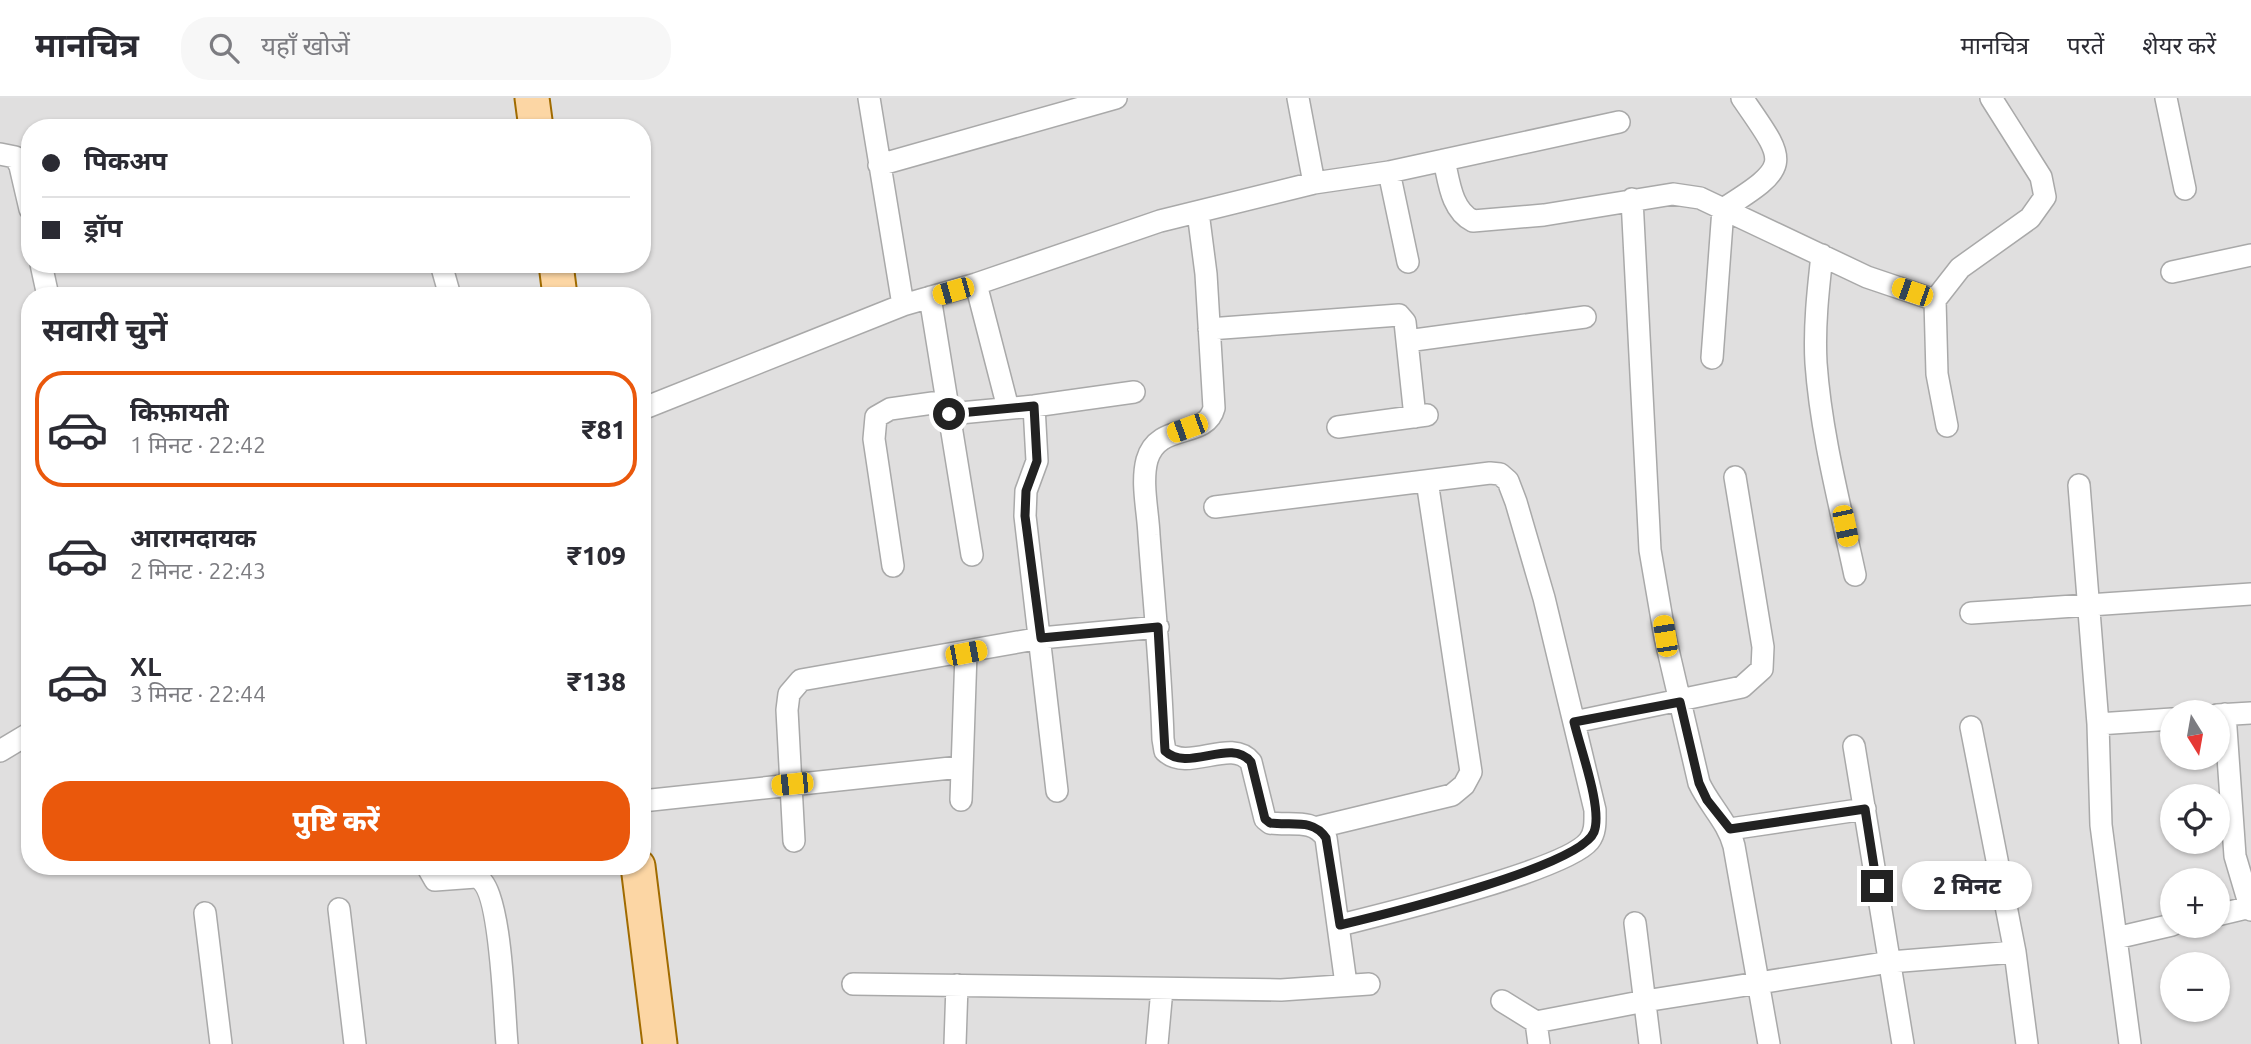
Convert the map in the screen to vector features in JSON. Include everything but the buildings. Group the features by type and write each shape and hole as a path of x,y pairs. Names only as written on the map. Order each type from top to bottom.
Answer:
{"main road":[{"path":"532,98 535,119"},
{"path":"639,875 660,1044"}],"street":[{"path":"869,98 903,305"},
{"path":"879,165 1116,98"},
{"path":"1298,98 1314,183"},
{"path":"1723,209 1760,186 1775,170 1778,157 1774,143 1742,98"},
{"path":"1947,426 1937,374 1935,300 1960,268 2030,218 2045,197 2042,177 1991,98"},
{"path":"2166,98 2185,189"},
{"path":"651,405 903,305 976,284 1160,221 1314,183 1389,172 1619,122"},
{"path":"0,154 15,158 21,170"},
{"path":"1444,159 1455,203 1464,216 1473,220 1544,215 1673,194 1700,198 1867,277 1935,300"},
{"path":"1389,172 1408,262"},
{"path":"1632,199 1650,550 1699,783 1707,800 1730,829 1769,1044"},
{"path":"1712,358 1723,209"},
{"path":"1198,212 1206,274 1213,408 1211,418 1203,425 1162,438 1152,448 1145,477 1165,751 1180,759 1236,753 1245,756 1251,762 1265,819 1270,823 1311,824 1320,827 1452,795 1464,785 1471,772 1427,481"},
{"path":"1822,255 1816,308 1816,363 1825,428 1856,575"},
{"path":"2172,272 2251,255"},
{"path":"976,284 1009,408"},
{"path":"929,298 972,555"},
{"path":"1209,329 1399,315 1404,317 1422,416 1338,427"},
{"path":"1408,341 1585,317"},
{"path":"893,566 873,425 881,413 890,409 1034,406 1134,392"},
{"path":"1034,406 1037,461 1026,491 1025,516 1057,791"},
{"path":"1215,507 1490,473 1500,474 1508,481 1544,598 1595,810 1595,831 1588,842 1565,857 1436,901 1340,925"},
{"path":"1574,722 1742,687 1762,669 1763,647 1735,477"},
{"path":"2079,485 2098,724 2101,825 2130,1044"},
{"path":"1971,613 2251,594"},
{"path":"794,841 788,710 793,686 801,680 1041,638 1158,627"},
{"path":"961,800 960,767 966,653"},
{"path":"2230,714 2251,713"},
{"path":"2098,724 2160,720"},
{"path":"1971,727 2015,952 2027,1044"},
{"path":"0,751 21,738"},
{"path":"1854,746 1903,1044"},
{"path":"651,800 960,767"},
{"path":"2226,770 2235,856 2251,908 2230,912"},
{"path":"1730,829 1865,809"},
{"path":"1320,827 1326,838 1346,984"},
{"path":"432,875 435,880 476,877 486,884 496,918 507,1044"},
{"path":"340,909 355,1044"},
{"path":"205,913 221,1044"},
{"path":"1635,923 1650,1044"},
{"path":"2116,938 2160,928"},
{"path":"1502,1001 1536,1022 1645,1001 1889,962 2015,952"},
{"path":"853,984 1281,990 1369,984"},
{"path":"955,1044 957,985"},
{"path":"1157,1044 1161,989"},
{"path":"1536,1022 1539,1044"}],"shaded area":[{"path":"0,98 2251,98 2251,1044 0,1044"}],"route":[{"path":"949,414 1034,406 1037,461 1026,491 1025,516 1041,638 1158,627 1165,751 1180,759 1236,753 1245,756 1251,762 1265,819 1270,823 1282,825 1311,824 1320,827 1326,838 1340,925 1436,901 1565,857 1588,842 1595,831 1595,810 1574,722 1680,702 1699,783 1707,800 1730,829 1865,809 1877,886"}]}
